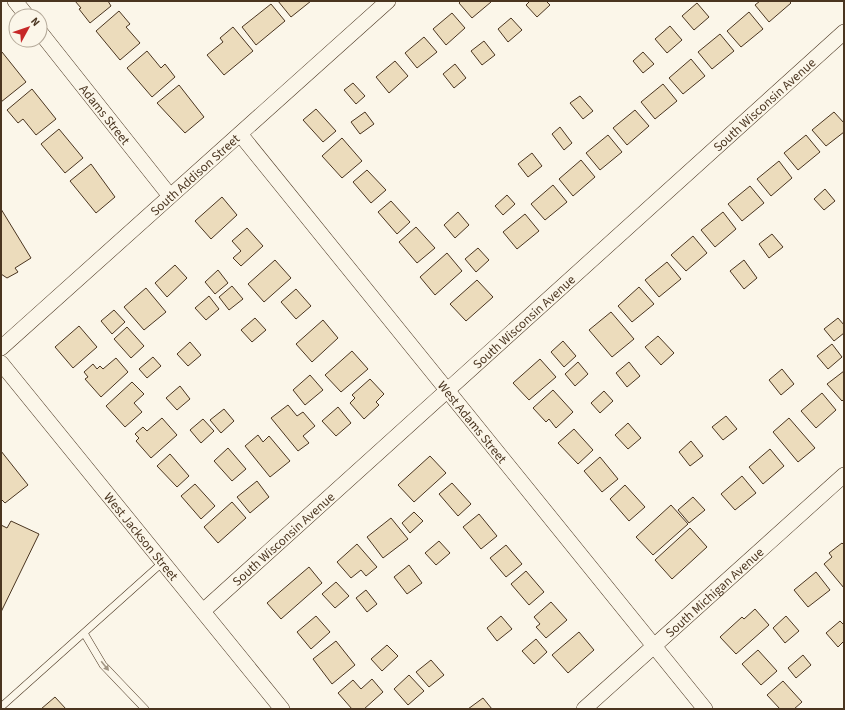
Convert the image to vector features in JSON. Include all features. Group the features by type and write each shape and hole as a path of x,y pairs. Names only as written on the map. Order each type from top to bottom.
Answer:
{"street":[{"name":"South Addison Street","path":"1,348 388,1"},
{"name":"South Wisconsin Avenue","path":"203,611 844,32"},
{"name":"Adams Street","path":"48,42 170,196"},
{"name":"West Adams Street","path":"240,134 705,709"},
{"name":"West Jackson Street","path":"1,363 282,709"},
{"name":"South Michigan Avenue","path":"584,709 844,475"}],"lane":[{"path":"1,707 163,562"},
{"path":"84,633 103,665 145,709"}],"building":[{"path":"75,1 108,1 111,6 90,23 79,9 81,8"},
{"path":"278,1 311,1 291,17"},
{"path":"461,1 491,2 472,18 459,3"},
{"path":"530,1 546,1 550,5 537,17 526,5"},
{"path":"760,1 789,1 791,3 769,22 755,5"},
{"path":"697,3 709,17 694,30 682,16"},
{"path":"271,4 285,21 256,45 242,27"},
{"path":"119,11 130,24 126,27 140,43 120,60 96,31"},
{"path":"749,12 763,29 741,47 727,31"},
{"path":"452,13 465,28 446,45 433,29"},
{"path":"511,18 522,30 508,42 498,29"},
{"path":"670,26 682,40 667,53 655,39"},
{"path":"233,27 253,51 224,75 207,55 223,42 220,38"},
{"path":"720,34 734,51 712,69 698,52"},
{"path":"424,37 437,52 417,68 405,53"},
{"path":"484,41 495,55 482,65 471,51"},
{"path":"147,51 161,68 165,64 175,77 152,97 127,68"},
{"path":"2,52 26,82 1,102 1,53"},
{"path":"643,52 654,64 643,73 633,61"},
{"path":"691,59 705,76 683,94 669,78"},
{"path":"395,61 408,76 389,93 376,77"},
{"path":"455,64 466,78 454,88 443,74"},
{"path":"353,83 365,96 356,104 344,90"},
{"path":"663,84 677,101 655,119 641,102"},
{"path":"179,85 204,117 185,133 157,103"},
{"path":"32,89 56,119 36,135 23,119 18,123 7,110"},
{"path":"580,96 593,111 583,119 570,103"},
{"path":"316,109 336,131 323,142 303,120"},
{"path":"635,110 649,126 627,145 613,128"},
{"path":"365,112 374,124 360,134 351,122"},
{"path":"834,112 844,123 844,132 826,146 812,130"},
{"path":"560,127 572,143 564,150 552,134"},
{"path":"59,129 83,158 65,173 41,144"},
{"path":"608,135 622,152 600,170 586,153"},
{"path":"806,135 820,152 798,170 784,153"},
{"path":"342,138 362,161 342,178 322,156"},
{"path":"532,153 542,166 528,177 518,164"},
{"path":"581,160 595,177 573,196 559,179"},
{"path":"779,161 792,178 771,196 757,179"},
{"path":"91,164 115,197 96,213 70,181"},
{"path":"367,170 386,190 371,203 353,182"},
{"path":"553,185 567,202 545,220 531,204"},
{"path":"750,186 764,203 742,221 728,204"},
{"path":"825,189 835,201 824,210 814,199"},
{"path":"507,195 515,204 503,215 495,206"},
{"path":"222,197 237,215 211,239 195,221"},
{"path":"391,201 410,222 397,234 378,212"},
{"path":"1,209 31,258 15,268 18,272 7,278 1,274"},
{"path":"458,212 469,225 455,238 444,225"},
{"path":"723,212 736,229 715,247 701,230"},
{"path":"525,214 539,231 517,249 503,232"},
{"path":"416,227 435,248 417,263 399,242"},
{"path":"247,228 263,246 241,266 233,258 241,251 232,241"},
{"path":"772,234 783,247 769,258 759,244"},
{"path":"693,236 707,253 686,271 671,255"},
{"path":"478,248 489,260 476,272 465,259"},
{"path":"447,253 462,271 435,295 420,277"},
{"path":"275,260 291,278 264,302 248,284"},
{"path":"744,260 757,278 744,289 730,271"},
{"path":"667,262 681,279 659,297 645,280"},
{"path":"175,265 187,278 167,297 155,283"},
{"path":"218,270 228,283 215,294 205,282"},
{"path":"477,280 493,297 466,321 450,304"},
{"path":"232,286 243,299 229,310 219,297"},
{"path":"639,287 654,304 632,322 618,306"},
{"path":"146,288 166,312 144,330 124,307"},
{"path":"296,289 311,306 296,319 281,302"},
{"path":"209,296 219,309 206,320 195,308"},
{"path":"114,310 125,322 112,334 101,321"},
{"path":"611,312 634,339 612,357 589,330"},
{"path":"255,318 266,330 252,342 241,330"},
{"path":"838,318 844,325 844,333 834,341 824,329"},
{"path":"323,320 338,338 312,362 296,344"},
{"path":"79,326 97,347 73,368 55,347"},
{"path":"127,327 144,346 131,358 114,339"},
{"path":"658,336 674,353 661,365 645,347"},
{"path":"563,341 576,356 564,367 551,352"},
{"path":"190,342 201,355 188,366 177,354"},
{"path":"832,344 842,357 828,369 817,356"},
{"path":"352,351 368,369 341,392 325,375"},
{"path":"153,357 161,366 147,378 139,369"},
{"path":"116,358 128,372 101,397 85,379 88,377 84,372 93,364 97,369 100,366 103,369"},
{"path":"540,359 556,377 529,400 513,383"},
{"path":"578,362 588,374 575,386 565,374"},
{"path":"629,362 640,376 627,387 616,373"},
{"path":"782,369 794,384 781,395 769,380"},
{"path":"844,371 844,399 842,401 827,384"},
{"path":"310,375 323,390 305,405 293,390"},
{"path":"370,379 384,394 376,402 379,405 364,419 350,403 355,398 352,395"},
{"path":"132,382 144,394 134,403 142,412 125,427 106,406"},
{"path":"180,386 190,399 177,410 166,398"},
{"path":"553,390 573,412 556,428 549,419 546,422 533,408"},
{"path":"604,391 613,401 600,413 591,403"},
{"path":"822,393 836,410 816,428 801,411"},
{"path":"288,405 297,416 303,412 315,426 303,436 309,443 298,451 271,418"},
{"path":"338,407 351,423 336,436 322,421"},
{"path":"224,409 234,421 221,433 210,420"},
{"path":"726,416 737,429 723,440 712,427"},
{"path":"162,418 177,435 151,458 136,441 139,438 135,434 143,427 147,431"},
{"path":"789,418 815,448 798,462 773,432"},
{"path":"203,419 214,431 201,443 190,430"},
{"path":"628,423 641,438 628,449 615,435"},
{"path":"574,429 593,450 578,464 558,443"},
{"path":"258,435 263,442 269,436 290,461 270,477 245,446"},
{"path":"691,441 703,456 690,466 679,452"},
{"path":"228,448 246,469 232,481 214,461"},
{"path":"770,449 784,466 763,484 749,467"},
{"path":"1,451 28,485 5,503 1,499"},
{"path":"170,454 189,476 177,487 157,466"},
{"path":"430,456 446,473 414,502 398,485"},
{"path":"600,457 618,479 602,492 584,471"},
{"path":"742,476 756,493 735,510 721,494"},
{"path":"257,481 269,497 250,513 237,497"},
{"path":"452,483 471,504 458,516 439,494"},
{"path":"195,484 215,506 201,519 181,496"},
{"path":"625,485 645,507 629,521 610,499"},
{"path":"693,497 705,510 689,523 678,510"},
{"path":"232,502 246,518 218,543 204,527"},
{"path":"671,505 688,524 653,555 636,537"},
{"path":"414,512 423,521 410,533 402,523"},
{"path":"479,514 497,536 481,549 463,527"},
{"path":"391,518 408,539 383,558 367,537"},
{"path":"11,521 39,534 1,612 1,525 7,528"},
{"path":"690,528 707,547 672,579 655,560"},
{"path":"439,541 450,553 436,565 425,553"},
{"path":"842,543 844,545 844,588 824,564 832,557 829,553"},
{"path":"357,544 377,567 366,576 361,570 351,578 337,562"},
{"path":"506,545 522,564 506,577 490,558"},
{"path":"409,565 422,583 407,594 394,577"},
{"path":"309,567 322,583 281,619 267,603"},
{"path":"526,571 544,592 529,605 511,584"},
{"path":"816,572 830,590 808,607 794,590"},
{"path":"336,582 349,596 335,608 322,594"},
{"path":"366,590 377,604 367,612 356,598"},
{"path":"551,602 567,620 546,638 536,627 540,624 534,617"},
{"path":"755,609 769,625 736,654 720,637 742,617 744,619"},
{"path":"316,616 330,632 311,649 297,632"},
{"path":"501,616 512,629 497,641 487,628"},
{"path":"786,616 799,631 785,643 773,628"},
{"path":"840,621 844,625 844,641 838,647 826,633"},
{"path":"579,632 594,650 568,673 552,655"},
{"path":"536,639 547,652 534,664 522,651"},
{"path":"336,641 355,665 332,684 313,659"},
{"path":"387,645 398,656 382,671 371,659"},
{"path":"758,650 777,671 761,685 742,664"},
{"path":"803,655 811,665 796,678 788,668"},
{"path":"431,660 444,675 429,687 416,672"},
{"path":"409,675 424,691 408,705 394,689"},
{"path":"372,679 383,692 364,709 352,709 338,693 353,680 361,689"},
{"path":"783,681 802,702 794,709 780,709 767,695"},
{"path":"55,697 66,709 41,709"},
{"path":"483,698 492,709 468,709"}]}
